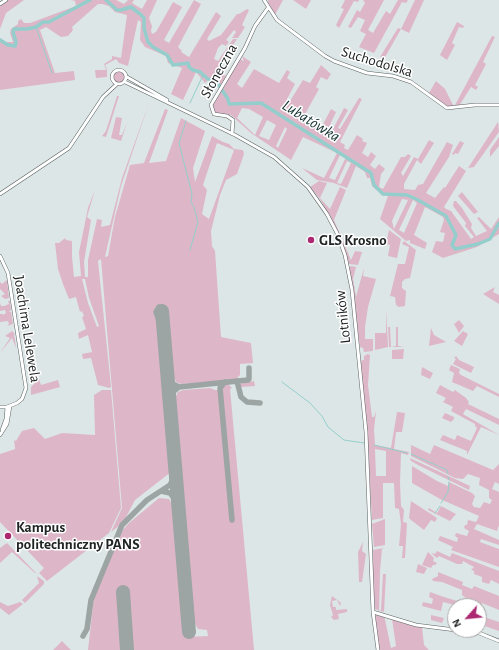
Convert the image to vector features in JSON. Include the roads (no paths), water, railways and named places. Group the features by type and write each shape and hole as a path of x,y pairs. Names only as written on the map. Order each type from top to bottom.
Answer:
{"street":[{"path":"0,4 6,0"},
{"name":"Suchodolska","path":"264,0 277,20 325,56 367,73 392,76 411,82 444,108 450,109 471,106 499,105"},
{"name":"Słoneczna","path":"232,134 233,120 227,116 214,114 211,110 212,103 246,48 255,26 268,8"},
{"path":"0,194 68,148 108,91 113,81 112,74 118,70 124,71 127,78 125,82 117,84 108,91"},
{"name":"Lotników","path":"127,78 176,106"},
{"path":"113,81 117,84"},
{"name":"Lotników","path":"125,82 232,134 274,157 308,187 338,233 345,255 352,290 366,432 373,612 378,650"},
{"name":"Joachima Lelewela","path":"0,256 8,273 16,336 26,381 25,394 17,403 9,406"},
{"path":"0,407 9,406 8,421 0,435"},
{"path":"373,612 385,614 416,625 479,633 499,641"}],"waterway":[{"name":"Lubatówka","path":"0,40 8,45 15,46 16,42 13,32 14,29 36,27 43,22 49,22 90,0"},
{"name":"Lubatówka","path":"106,0 117,10 131,7 140,14 144,18 144,28 148,42 153,47 167,55 173,65 188,63 189,67 193,70 200,72 208,79 216,81 228,99 229,104 261,103 371,173 374,185 383,194 407,195 446,216 456,235 452,245 455,249 478,244 490,239 499,223"},
{"path":"36,27 52,73"},
{"path":"190,103 203,75"},
{"path":"186,121 179,143 192,194 191,202 198,222 190,250"},
{"path":"282,382 310,403 322,416 328,427 344,440 364,443"},
{"path":"374,445 407,453"},
{"path":"411,454 447,470 448,474"},
{"path":"441,503 448,492 449,482"},
{"path":"435,513 440,506"}],"place":[{"name":"GLS Krosno","path":"311,240"},
{"name":"Kampus politechniczny PANS","path":"8,536"}]}
